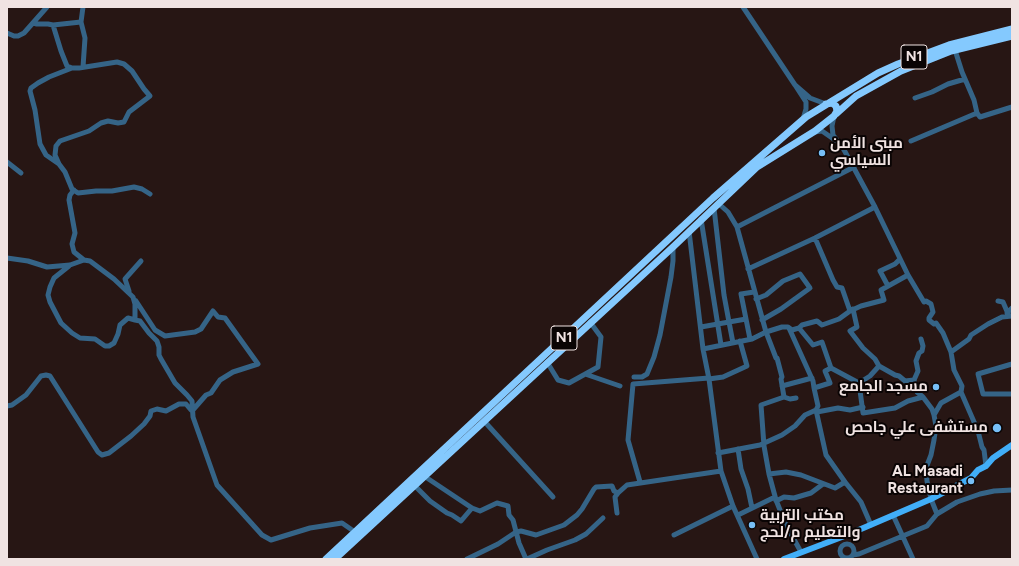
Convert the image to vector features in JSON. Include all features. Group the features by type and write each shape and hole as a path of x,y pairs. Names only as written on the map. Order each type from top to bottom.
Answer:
{"highway":[{"name":"N1","path":"326,559 713,198 803,119 878,73 919,55 962,41 1012,29"},
{"name":"N1","path":"335,559 673,247 757,167 813,132 834,116 856,96 901,71 955,50 1012,36"},
{"path":"826,104 832,103 836,106 837,112 834,116"},
{"path":"803,119 802,128 807,132 813,132"}],"main road":[{"path":"784,559 847,535 931,499 968,480 978,470 986,466 1012,445"}],"street":[{"path":"7,33 18,36 24,33 47,7"},
{"path":"83,7 81,22 84,38 83,67"},
{"path":"743,7 806,102 806,109 803,119"},
{"path":"34,23 54,25 81,22"},
{"path":"54,25 64,60 67,66 72,68"},
{"path":"955,50 974,100 977,113 980,117 1012,107"},
{"path":"59,164 46,156 40,144 35,110 30,91 31,88 49,77 72,68 117,62 124,64 132,71 150,96 129,112 124,122 118,123 108,121 101,123 89,131 60,141 56,146 55,155 74,190 78,193 112,191 134,187 142,189 150,194"},
{"path":"915,98 948,84 965,79"},
{"path":"795,85 810,98 826,104"},
{"path":"911,141 977,113"},
{"path":"834,116 832,126 833,135 843,148 875,207 908,275 924,302 926,301 931,304 933,312 928,318 934,324 936,323 943,333 951,352 954,370 962,386 962,392 984,450 986,466"},
{"path":"813,132 822,131 826,133 843,148"},
{"path":"7,162 21,173"},
{"path":"737,227 854,168"},
{"path":"74,190 68,200 75,233 72,244 74,252 84,260"},
{"path":"733,343 724,296 716,206 728,212 737,227 762,320 777,358 782,377 784,397"},
{"path":"748,269 815,238 875,207"},
{"path":"701,219 721,346"},
{"path":"689,231 721,471 734,506 757,559"},
{"path":"815,238 833,280 837,287 842,288 858,327 850,331 879,366 899,376 905,381 914,380"},
{"path":"634,377 642,377 647,374 654,357 660,335 671,277 673,247"},
{"path":"7,258 28,261 47,267 70,265"},
{"path":"888,286 880,271 895,264 900,259"},
{"path":"135,320 136,304 134,297 124,287 90,261 84,260 70,265 54,278 48,295 50,302 62,323 72,333 80,338 94,339 105,346 109,346 114,343 120,325 128,318 135,320 140,321 149,334 158,340 161,359 175,383 192,401 192,411 217,486 262,535 271,540 310,528 342,523 355,532"},
{"path":"141,262 125,279 127,286 155,330 165,336 195,332 201,329 213,311 218,317 225,318 258,364 233,372 220,380 211,393 206,395 192,411"},
{"path":"756,299 766,295 783,281 800,274 810,288 781,310 762,320"},
{"path":"704,349 750,339 782,327 788,327 792,330 799,328 802,325 817,321 822,325 839,320 851,310 860,306 884,300 881,290 908,275"},
{"path":"750,339 741,294 754,292"},
{"path":"998,301 1003,302 1009,315"},
{"path":"1009,315 1012,308"},
{"path":"951,352 988,324 1009,315"},
{"path":"701,327 746,319"},
{"path":"547,362 558,380 569,383 598,366 601,337 590,322"},
{"path":"788,327 812,378 818,406 816,411 826,455 861,502 871,525"},
{"path":"799,328 813,345 822,342 831,368 859,383"},
{"path":"921,339 923,346 922,351 919,353 916,361 918,371 914,380 917,392 923,397 934,414 936,426 934,440 931,455 926,468 931,499 937,514"},
{"path":"640,482 628,440 633,384 723,377 747,366 740,341"},
{"path":"1012,364 978,374 983,394 1012,394"},
{"path":"859,383 870,376 879,366"},
{"path":"814,388 830,383 825,371 831,368"},
{"path":"585,374 620,386"},
{"path":"7,406 17,402 26,395 41,376 50,376 98,452 102,455 108,454 131,436 144,424 150,416 151,410 157,409 166,411 179,404 186,404 192,411"},
{"path":"782,386 812,378"},
{"path":"859,383 863,413 895,408 908,401 923,397"},
{"path":"934,414 941,403 962,392"},
{"path":"796,398 790,399 784,397 761,406 764,444 769,474 776,499 786,525 801,552"},
{"path":"718,453 764,444 782,435 795,426 805,415 816,411 838,408 850,410 863,407"},
{"path":"484,420 553,497"},
{"path":"738,450 741,469 748,489 752,508"},
{"path":"617,513 615,499 618,492 627,485 721,471"},
{"path":"769,474 786,472 801,475 835,488 845,482"},
{"path":"424,476 472,508 480,510 497,503 508,506 509,515 515,526 526,559 575,540 586,534 603,518"},
{"path":"738,515 776,499 784,497 794,498 811,494 823,484"},
{"path":"414,485 430,501 447,513 452,514 461,520 472,508"},
{"path":"467,559 498,544 516,532 521,531 536,535 564,525 574,518 582,509 596,487 612,486 614,491 618,492"},
{"path":"841,556 850,557 859,554 926,526 937,514 957,502 980,494 994,491 1012,490"},
{"path":"674,536 734,506"},
{"path":"893,515 913,559"},
{"path":"847,535 854,552 850,557"},
{"path":"834,540 841,556"},
{"path":"841,556 840,547 845,544 850,544 852,546"}],"place":[{"name":"مبنى الأمن السياسي","path":"822,153"},
{"name":"مسجد الجامع","path":"936,387"},
{"name":"مستشفى علي جاحص","path":"997,428"},
{"name":"AL Masadi Restaurant","path":"971,481"},
{"name":"مكتب التربية والتعليم م/لحج","path":"752,525"}]}
